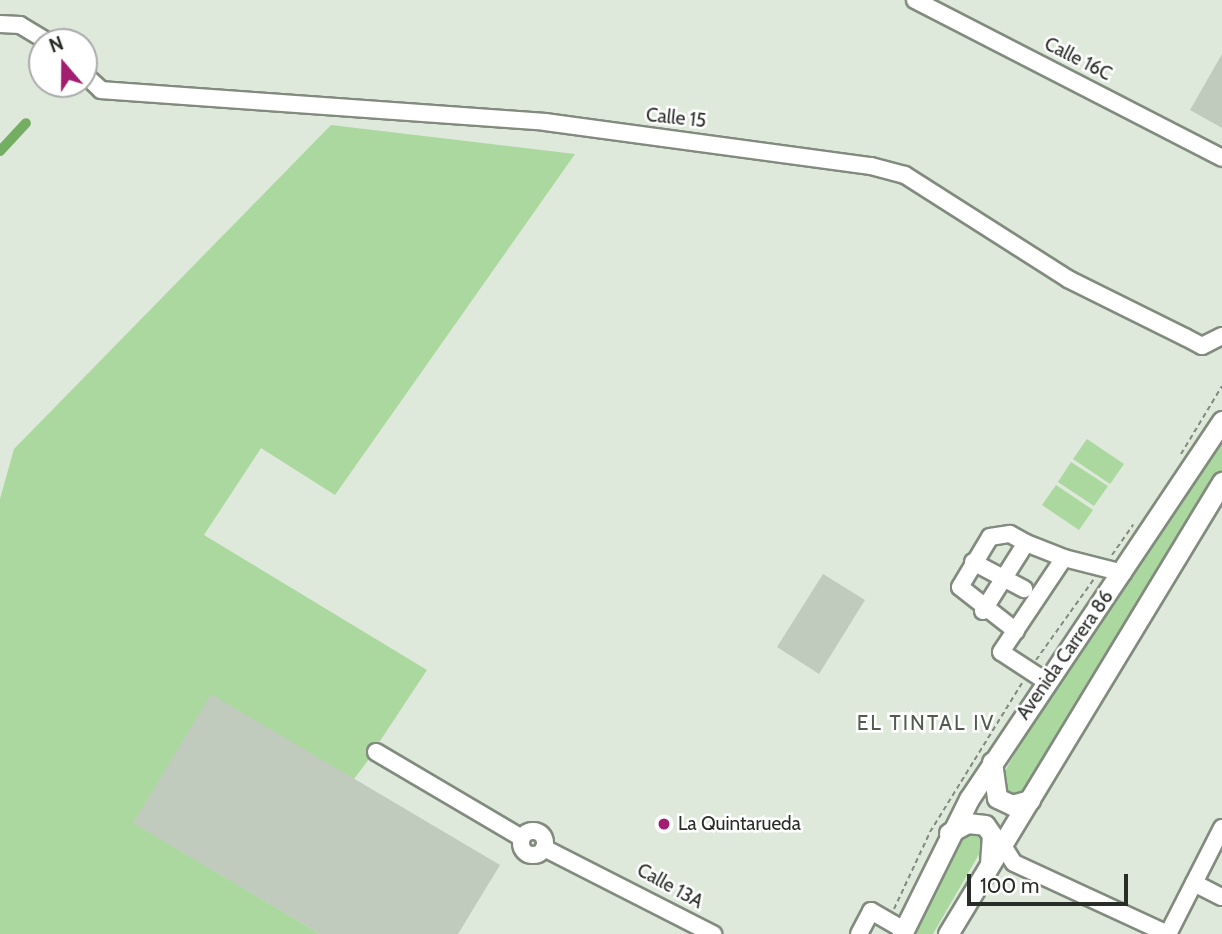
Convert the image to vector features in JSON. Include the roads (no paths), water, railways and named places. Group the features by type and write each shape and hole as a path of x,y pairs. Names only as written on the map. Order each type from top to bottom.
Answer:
{"main road":[{"name":"Avenida Carrera 86","path":"903,932 948,834 992,762 1044,680 1123,573 1222,421"},
{"path":"948,934 1222,482"},
{"path":"992,762 997,798 1012,805 1030,800"},
{"path":"948,834 967,824 985,825 992,842 989,866"}],"street":[{"name":"Calle 16C","path":"915,0 1171,123 1222,158"},
{"path":"0,24 20,25 28,30"},
{"name":"Calle 15","path":"98,87 101,90 545,122 871,166 905,175 1068,279 1202,346 1222,336"},
{"path":"1016,631 960,593 973,562 997,533 1064,558 1123,573"},
{"path":"983,611 1026,543"},
{"path":"1044,680 1001,652 1064,558"},
{"path":"973,562 1024,589"},
{"name":"Calle 13A","path":"376,752 522,838 526,853 544,848 607,875 713,934"},
{"path":"1002,844 1014,863 1168,934 1222,828"},
{"path":"1194,883 1222,897"},
{"path":"859,934 871,911 903,932"}],"waterway":[{"path":"0,151 26,123"}],"place":[{"name":"La Quintarueda","path":"664,824"}],"district":[{"name":"EL TINTAL IV","path":"926,723"}]}
